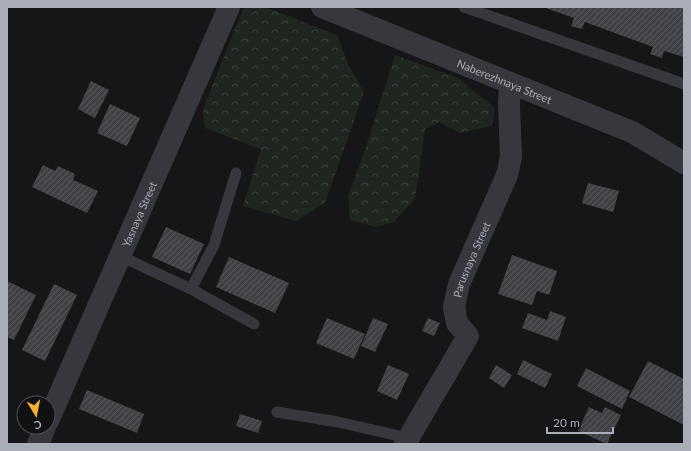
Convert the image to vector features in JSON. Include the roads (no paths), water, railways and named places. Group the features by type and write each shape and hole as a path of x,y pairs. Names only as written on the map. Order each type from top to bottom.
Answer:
{"street":[{"name":"Yasnaya Street","path":"56,403 229,7"},
{"name":"Naberezhnaya Street","path":"322,7 632,132 684,163"},
{"name":"Parusnaya Street","path":"407,441 468,336 457,323 454,306 459,284 507,175 512,157 509,105 510,83"}],"lane":[{"path":"464,7 684,84"},
{"path":"191,289 214,245 236,173"},
{"path":"120,256 191,289 254,324"},
{"path":"277,412 338,422 407,441"}]}
